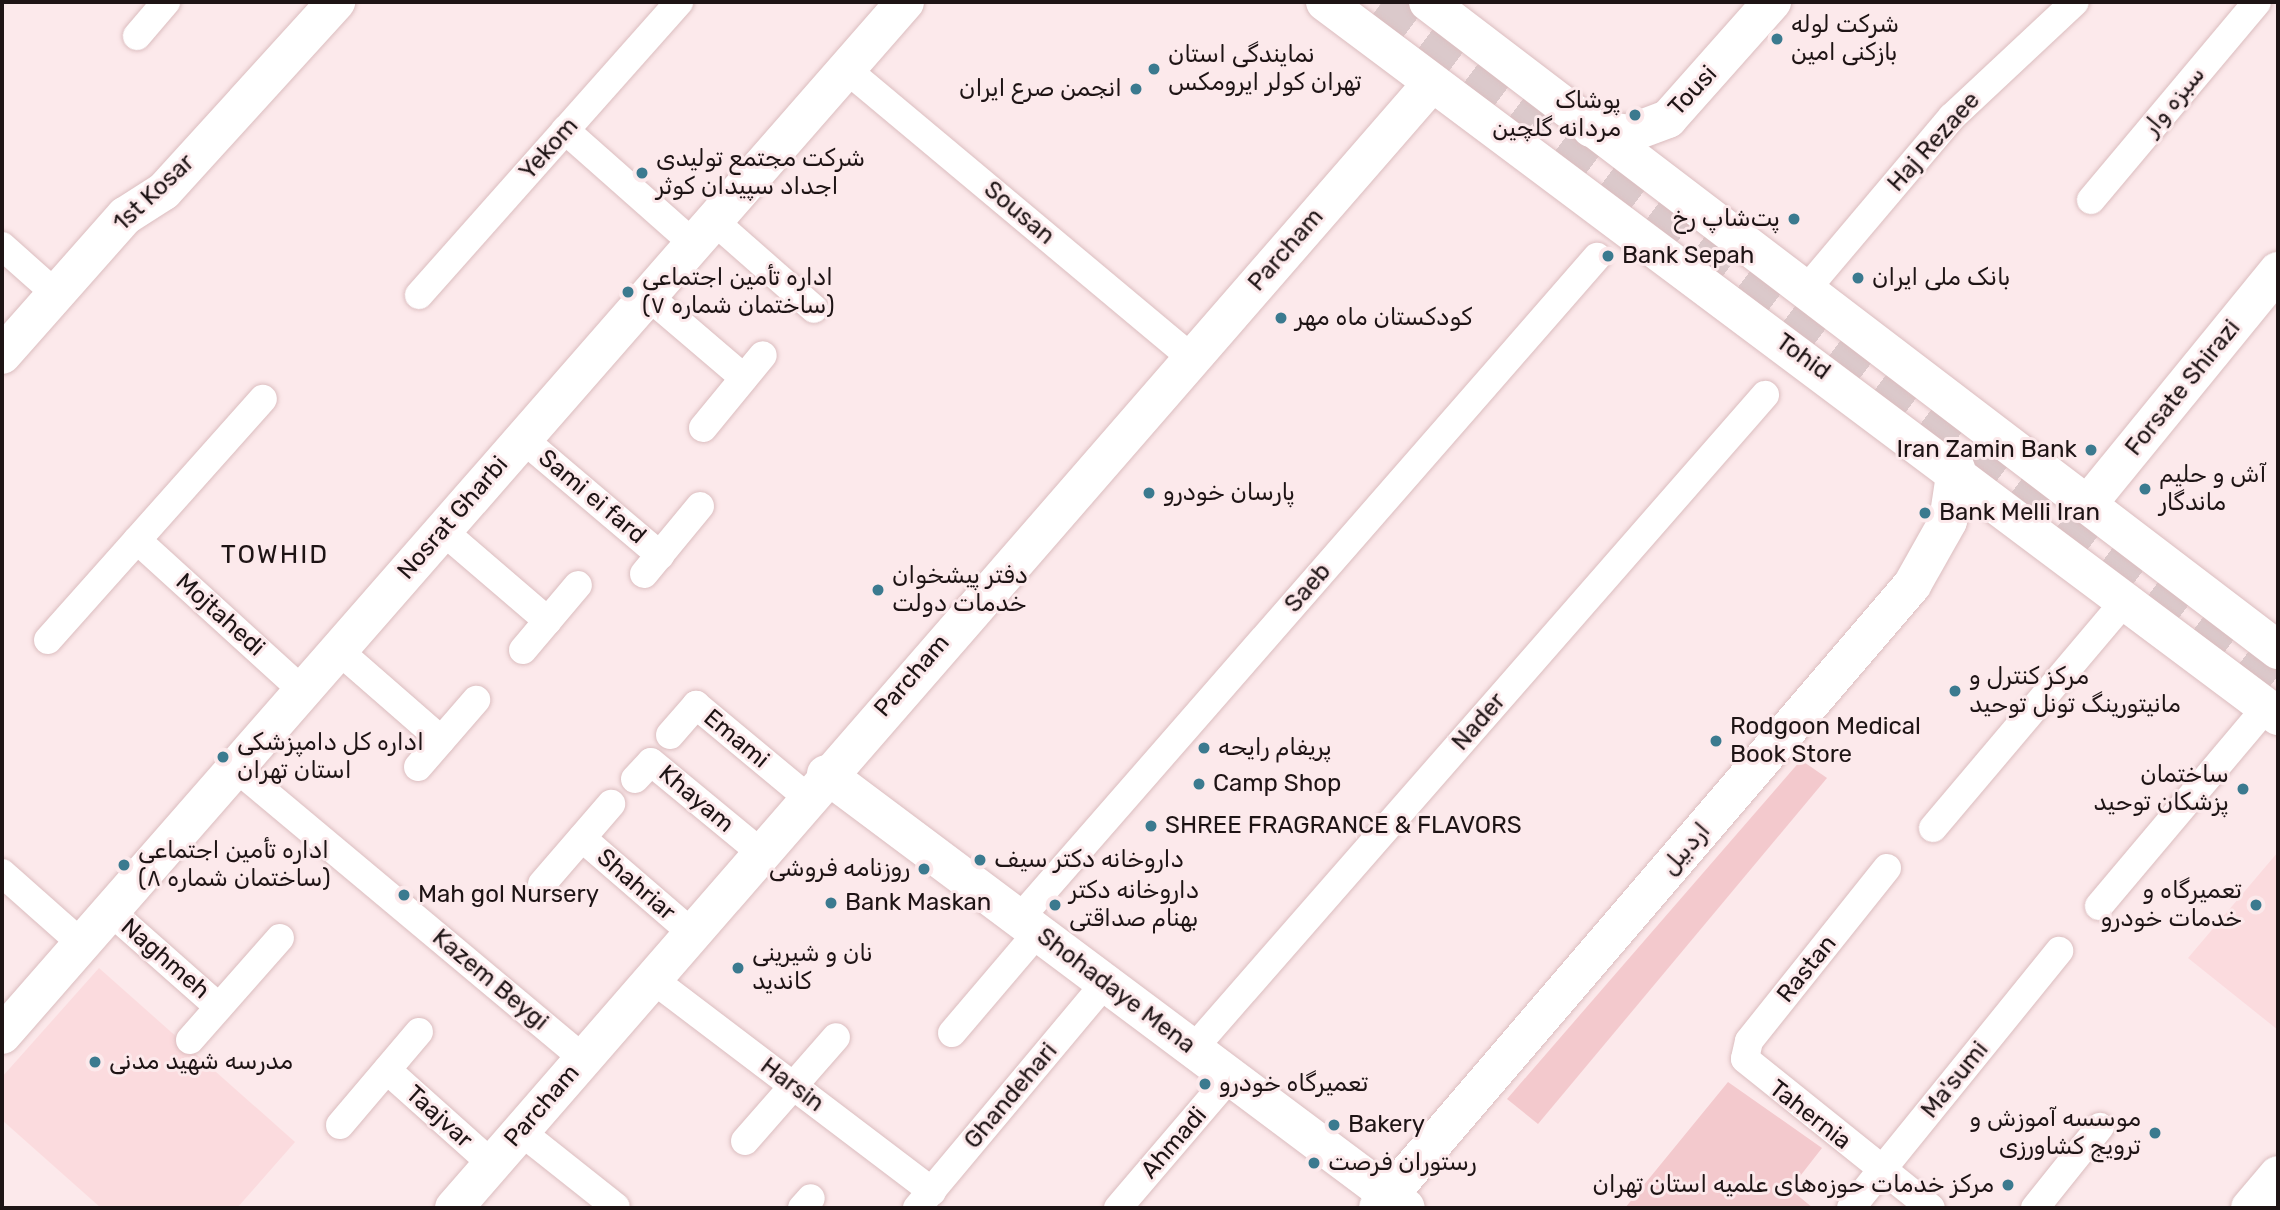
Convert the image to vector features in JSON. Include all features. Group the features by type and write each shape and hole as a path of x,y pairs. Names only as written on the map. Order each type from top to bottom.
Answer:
{"street":[{"path":"137,36 166,2"},
{"path":"125,216 145,177 302,2"},
{"name":"1st Kosar","path":"2,355 125,216 163,191 336,2"},
{"name":"Yekom","path":"419,295 679,2"},
{"name":"Nosrat Gharbi","path":"2,1035 905,2"},
{"name":"Tohid","path":"1325,2 1431,85 1956,469 2272,712"},
{"path":"1428,2 1804,292 2278,650"},
{"name":"Tousi","path":"1591,128 1628,134 1668,119 1772,2"},
{"name":"Haj Rezaee","path":"1804,292 1952,117 2075,2"},
{"name":"سبزه‌ وار","path":"2091,200 2257,2"},
{"name":"Sousan","path":"846,69 1192,358"},
{"name":"Parcham","path":"464,1205 492,1164 816,786 1431,85"},
{"path":"565,130 814,309"},
{"path":"2,246 56,294"},
{"name":"Saeb","path":"952,1033 1028,926 1597,257"},
{"name":"Forsate Shirazi","path":"2054,545 2278,271"},
{"path":"648,296 744,378"},
{"path":"703,428 763,355"},
{"name":"Nader","path":"1193,1049 1765,395"},
{"path":"48,640 263,399"},
{"name":"Sami ei fard","path":"523,439 652,564 701,506"},
{"name":"اردبیل","path":"1391,1204 1912,585 1948,521 1956,469"},
{"path":"443,531 548,621"},
{"name":"Mojtahedi","path":"137,540 303,691"},
{"path":"523,650 578,585"},
{"path":"1933,828 2125,601"},
{"path":"338,650 441,740"},
{"path":"418,767 476,700"},
{"name":"Emami","path":"670,735 696,705 816,786"},
{"path":"2099,906 2272,712"},
{"name":"Khayam","path":"635,779 651,762 760,852"},
{"name":"Kazem Beygi","path":"236,768 583,1058"},
{"name":"Shohadaye Mena","path":"816,786 1028,926 1230,1077 1391,1204"},
{"path":"541,884 611,804"},
{"name":"Shahriar","path":"582,838 691,932"},
{"name":"Rastan","path":"1755,1073 1745,1059 1749,1041 1887,868"},
{"path":"2,873 82,944"},
{"name":"Naghmeh","path":"110,911 219,1007"},
{"path":"190,1040 280,938"},
{"name":"Ma'sumi","path":"1851,1208 2059,951"},
{"name":"Harsin","path":"652,978 793,1086 925,1199"},
{"name":"Ghandehari","path":"925,1199 1105,983"},
{"path":"340,1125 419,1032"},
{"path":"745,1141 836,1037"},
{"name":"Taajvar","path":"387,1070 492,1164"},
{"name":"Tahernia","path":"1755,1073 1931,1208"},
{"name":"Ahmadi","path":"1118,1208 1230,1077"},
{"path":"2035,1208 2100,1127"},
{"path":"520,1131 616,1207"},
{"path":"2250,1208 2278,1175"}],"shaded area":[{"path":"1801,760 1827,778 1538,1124 1507,1099"},
{"name":"تعمیرگاه و خدمات خودرو","path":"2278,852 2278,1030 2188,958"},
{"path":"99,968 295,1142 237,1208 101,1208 2,1120 2,1077"},
{"path":"1728,1082 1822,1148 1790,1189 1813,1208 1625,1208"}],"tunnel":[{"path":"1382,2 2278,683"}],"place":[{"name":"شرکت لوله بازکنی امین","path":"1777,39"},
{"name":"نمایندگی استان تهران کولر ایرومکس","path":"1154,69"},
{"name":"انجمن صرع ایران","path":"1136,89"},
{"name":"پوشاک مردانه گلچین","path":"1635,115"},
{"name":"شرکت مجتمع تولیدی اجداد سپیدان کوثر","path":"642,173"},
{"name":"پت‌شاپ رخ","path":"1794,219"},
{"name":"Bank Sepah","path":"1608,256"},
{"name":"بانک ملی ایران","path":"1858,278"},
{"name":"اداره تأمین اجتماعی (ساختمان شماره ۷)","path":"628,292"},
{"name":"کودکستان ماه مهر","path":"1281,318"},
{"name":"Iran Zamin Bank","path":"2091,450"},
{"name":"آش و حلیم ماندگار","path":"2145,489"},
{"name":"پارسان خودرو","path":"1149,493"},
{"name":"Bank Melli Iran","path":"1925,513"},
{"name":"دفتر پیشخوان خدمات دولت","path":"878,590"},
{"name":"مرکز کنترل و مانیتورینگ تونل توحید","path":"1955,691"},
{"name":"Rodgoon Medical Book Store","path":"1716,741"},
{"name":"پریفام رایحه","path":"1204,748"},
{"name":"اداره کل دامپزشکی استان تهران","path":"223,757"},
{"name":"Camp Shop","path":"1199,784"},
{"name":"ساختمان پزشکان توحید","path":"2243,789"},
{"name":"SHREE FRAGRANCE & FLAVORS","path":"1151,826"},
{"name":"داروخانه دکتر سیف","path":"980,860"},
{"name":"اداره تأمین اجتماعی (ساختمان شماره ۸)","path":"124,865"},
{"name":"روزنامه فروشی","path":"924,869"},
{"name":"Mah gol Nursery","path":"404,895"},
{"name":"Bank Maskan","path":"831,903"},
{"name":"داروخانه دکتر بهنام صداقتی","path":"1055,905"},
{"name":"تعمیرگاه و خدمات خودرو","path":"2256,905"},
{"name":"نان و شیرینی کاندید","path":"738,968"},
{"name":"مدرسه شهید مدنی","path":"95,1062"},
{"name":"تعمیرگاه خودرو","path":"1205,1084"},
{"name":"Bakery","path":"1334,1125"},
{"name":"موسسه آموزش و ترویج کشاورزی","path":"2155,1133"},
{"name":"رستوران فرصت","path":"1314,1163"},
{"name":"مرکز خدمات حوزه‌های علمیه استان تهران","path":"2008,1185"}],"district":[{"name":"TOWHID","path":"275,555"}]}
